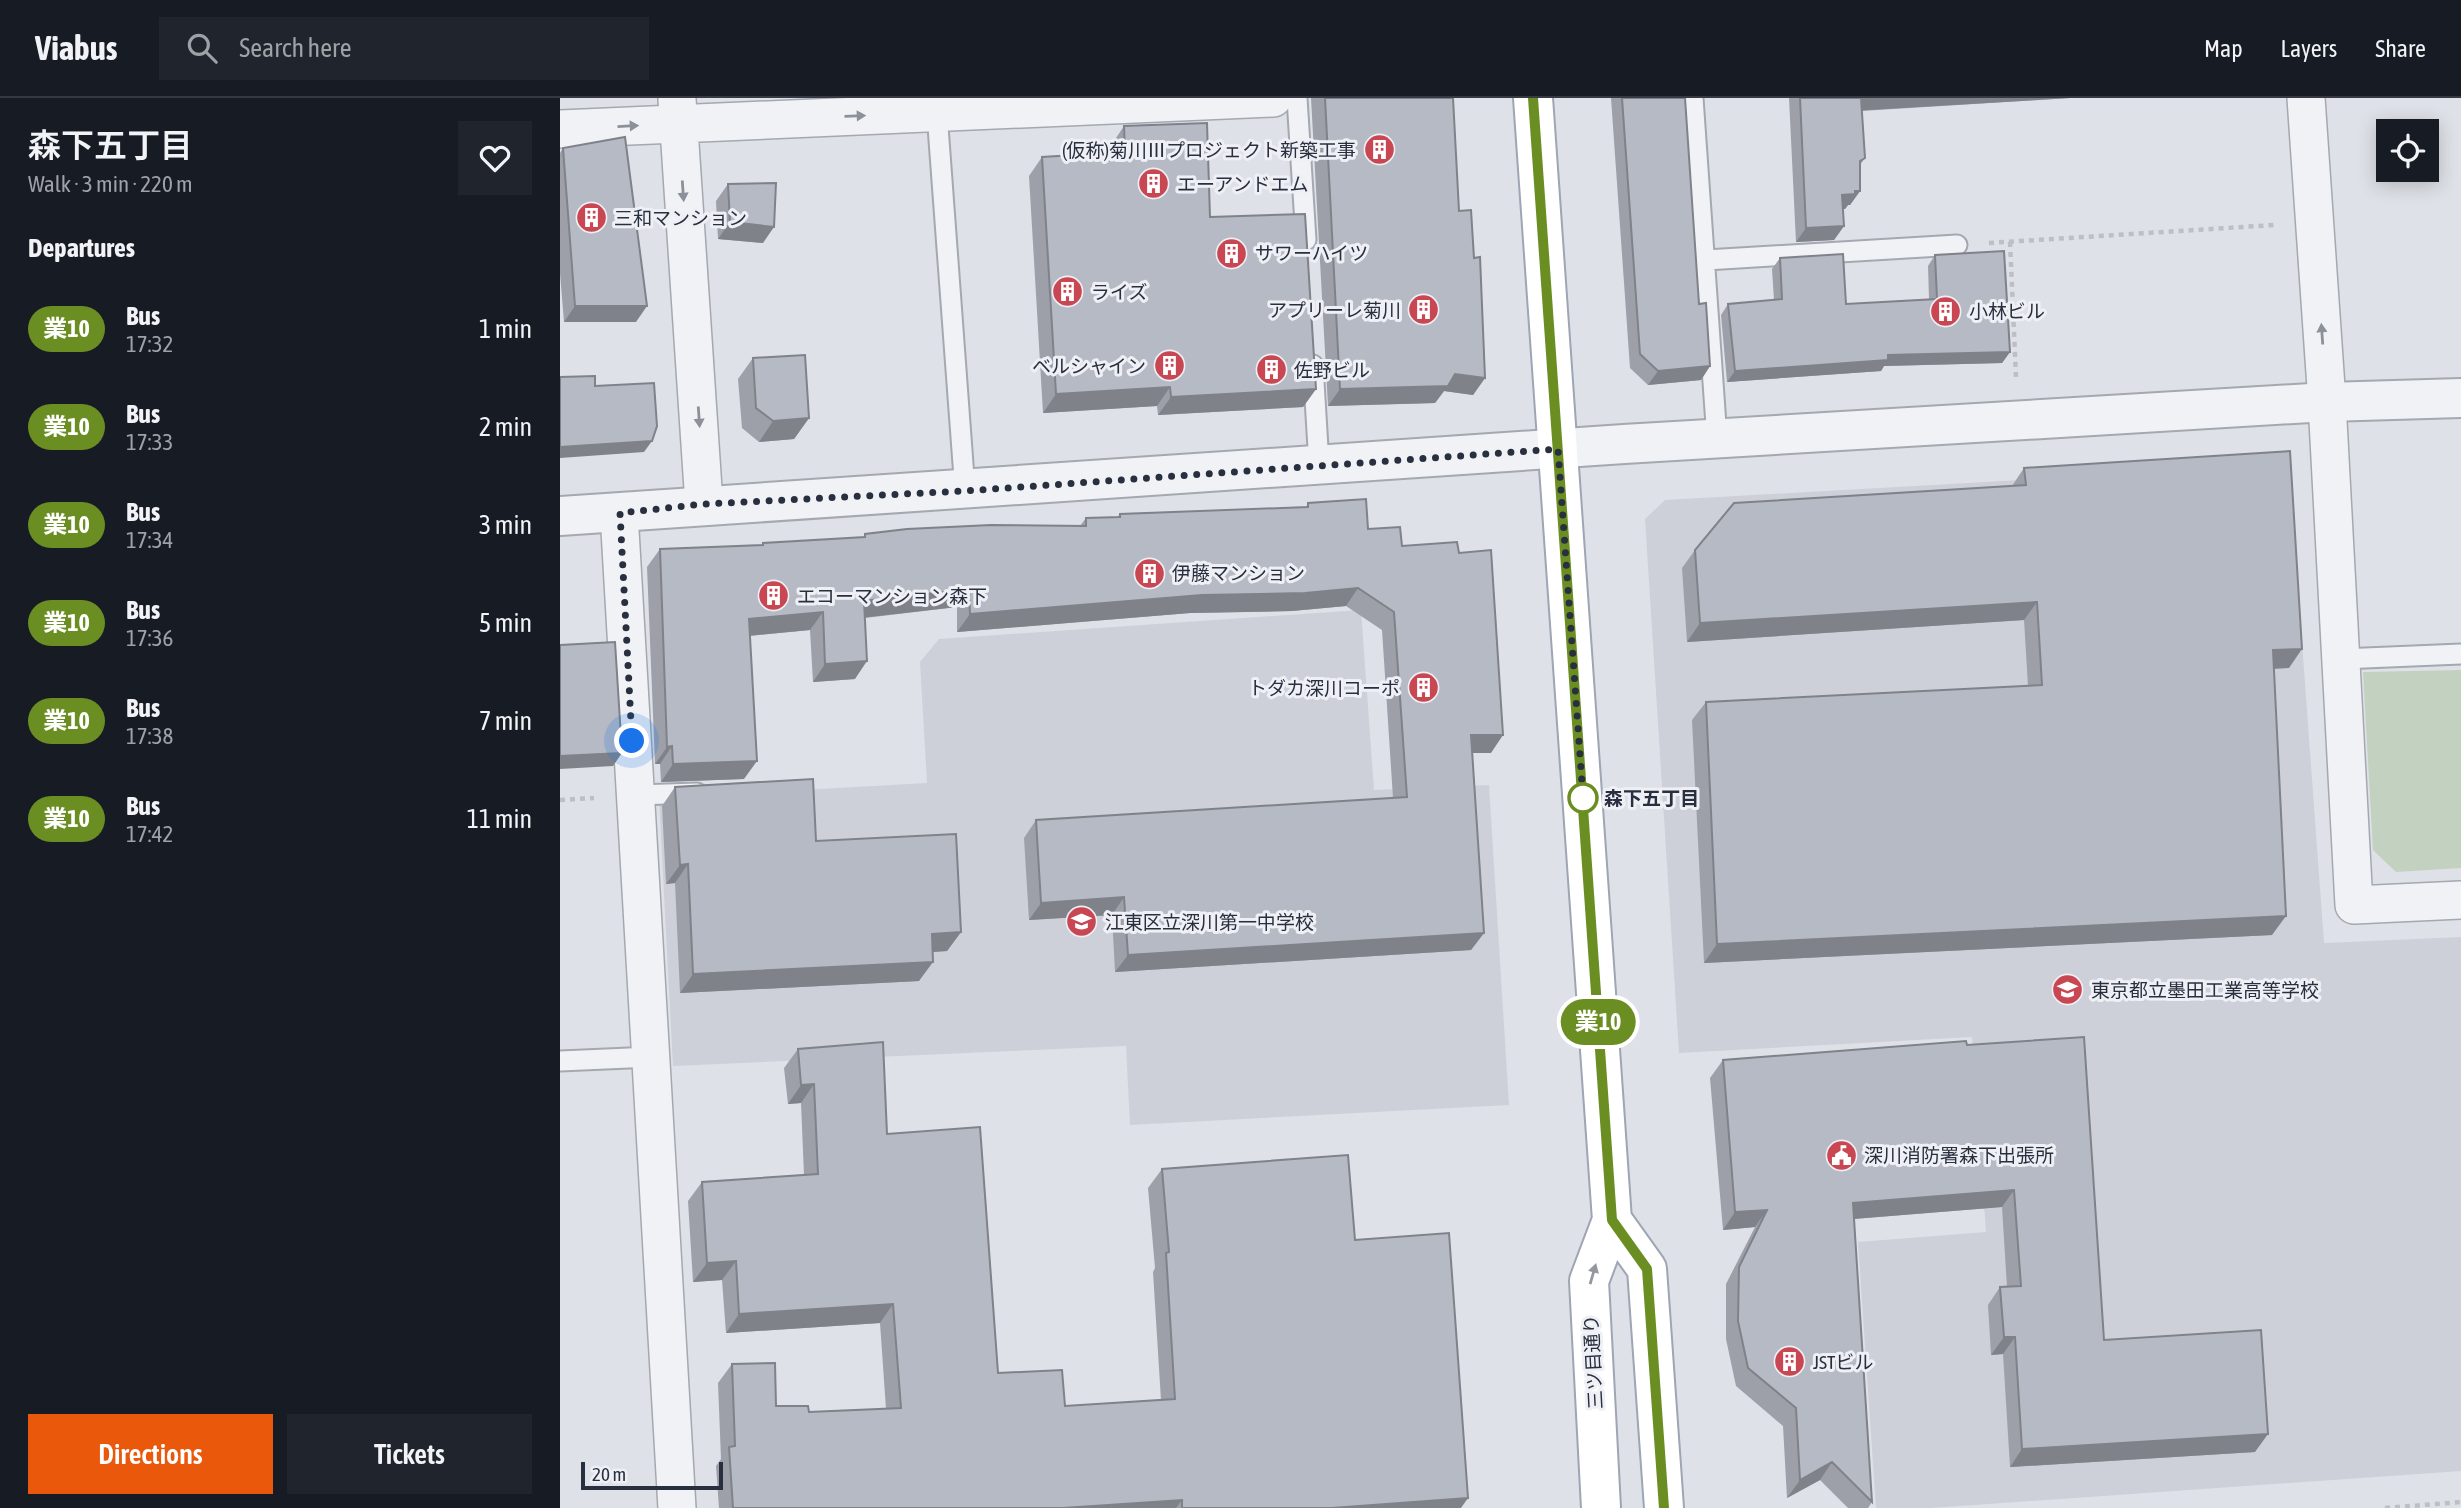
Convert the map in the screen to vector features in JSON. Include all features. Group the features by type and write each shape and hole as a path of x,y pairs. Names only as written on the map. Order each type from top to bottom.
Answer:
{"main road":[{"name":"三ツ目通り","path":"1533,98 1612,1220 1589,1281 1601,1498"},
{"path":"1612,1220 1647,1269 1663,1497"}],"street":[{"path":"560,129 678,111 937,113 1273,98"},
{"path":"2306,98 2327,402 2354,905 2461,900"},
{"path":"678,111 704,504"},
{"path":"560,516 704,504 965,491 1319,464 1717,439 2327,402 2461,398"},
{"path":"620,513 677,1508"}],"lane":[{"path":"1297,98 1307,260"},
{"path":"1693,98 1717,439"},
{"path":"937,113 965,491"},
{"path":"1706,260 1957,245"},
{"path":"1312,341 1319,464"},
{"path":"2341,659 2461,654"},
{"path":"636,795 711,792"},
{"path":"560,1061 652,1057"}],"path":[{"path":"1957,245 2315,223"},
{"path":"2010,242 2018,421"},
{"path":"2385,1508 2461,1502"}],"shaded area":[{"name":"東京都立墨田工業高等学校","path":"2289,465 2324,943 2461,937 2461,1471 1931,1508 1876,1508 1858,1242 1986,1232 1972,1037 1679,1053 1645,519 1665,500"},
{"name":"江東区立深川第一中学校","path":"1361,610 1374,790 1489,785 1509,1105 1130,1125 1126,1046 673,1066 659,798 927,783 920,662 939,639"}],"green space":[{"path":"2461,670 2461,868 2396,872 2373,850 2363,672"}],"building":[{"path":"1325,98 1453,98 1459,211 1471,210 1474,258 1480,257 1485,378 1455,374 1448,386 1340,389"},
{"path":"1622,98 1685,98 1699,304 1706,303 1710,366 1658,371 1640,354"},
{"path":"1800,98 1861,98 1865,158 1860,161 1860,191 1842,195 1844,226 1806,228"},
{"path":"1207,123 1210,217 1305,214 1316,389 1171,397 1170,387 1056,394 1042,157 1125,152 1124,126"},
{"name":"三和マンション","path":"625,137 647,306 575,306 563,148"},
{"path":"776,183 774,227 730,222 728,184"},
{"path":"2004,251 2010,352 1888,355 1888,360 1735,371 1728,304 1782,299 1780,258 1843,254 1846,304 1937,299 1935,255"},
{"path":"805,355 809,418 773,421 756,408 753,358"},
{"path":"595,376 595,386 654,383 657,426 652,441 560,447 560,377"},
{"path":"2290,451 2302,649 2273,650 2286,916 1717,944 1706,702 2042,685 2037,602 1700,623 1695,550 1734,503 2026,485 2024,468"},
{"path":"1366,499 1368,529 1400,527 1402,546 1457,542 1459,553 1491,550 1503,735 1471,735 1484,933 1128,955 1124,897 1041,903 1036,820 1407,797 1394,612 1358,588 1305,593 1202,595 970,614 969,589 864,601 867,661 825,664 823,612 749,619 757,761 673,764 672,746 667,747 660,549 865,537 865,534 907,529 991,525 1086,526 1086,518 1120,517 1120,514 1308,507 1308,503"},
{"path":"615,642 622,753 560,756 560,645"},
{"path":"813,779 816,841 956,834 961,932 932,934 933,962 693,974 688,864 680,865 675,787"},
{"path":"2084,1037 2104,1340 2261,1330 2268,1434 2022,1449 2015,1337 2004,1337 2000,1287 2021,1286 2014,1190 1853,1203 1872,1502 1832,1462 1800,1480 1796,1408 1748,1368 1738,1321 1739,1267 1767,1210 1735,1212 1723,1060 1966,1041 1967,1045"},
{"path":"883,1042 887,1134 980,1127 998,1373 1062,1370 1065,1406 1175,1399 1166,1253 1169,1252 1162,1169 1348,1155 1355,1240 1449,1233 1468,1498 1332,1508 1182,1508 1182,1500 1063,1508 733,1508 729,1447 735,1446 732,1364 775,1363 776,1406 808,1406 809,1412 901,1408 893,1304 739,1314 736,1261 707,1263 702,1182 818,1174 814,1084 801,1085 798,1049"}],"bus line":[{"name":"業10","path":"1533,98 1612,1220 1647,1269 1664,1508"}],"place":[{"name":"(仮称)菊川Ⅲプロジェクト新築工事","path":"1379,150"},
{"name":"エーアンドエム","path":"1154,184"},
{"name":"三和マンション","path":"591,218"},
{"name":"サワーハイツ","path":"1232,253"},
{"name":"ライズ","path":"1068,292"},
{"name":"アプリーレ菊川","path":"1424,310"},
{"name":"小林ビル","path":"1946,311"},
{"name":"ベルシャイン","path":"1169,366"},
{"name":"佐野ビル","path":"1271,370"},
{"name":"伊藤マンション","path":"1149,573"},
{"name":"エコーマンション森下","path":"774,596"},
{"name":"トダカ深川コーポ","path":"1423,688"},
{"name":"森下五丁目","path":"1583,798"},
{"name":"江東区立深川第一中学校","path":"1082,922"},
{"name":"東京都立墨田工業高等学校","path":"2068,990"},
{"name":"深川消防署森下出張所","path":"1841,1155"},
{"name":"JSTビル","path":"1790,1362"}],"route":[{"path":"632,741 620,513 704,504 965,491 1558,449 1584,811 1583,798"}]}
